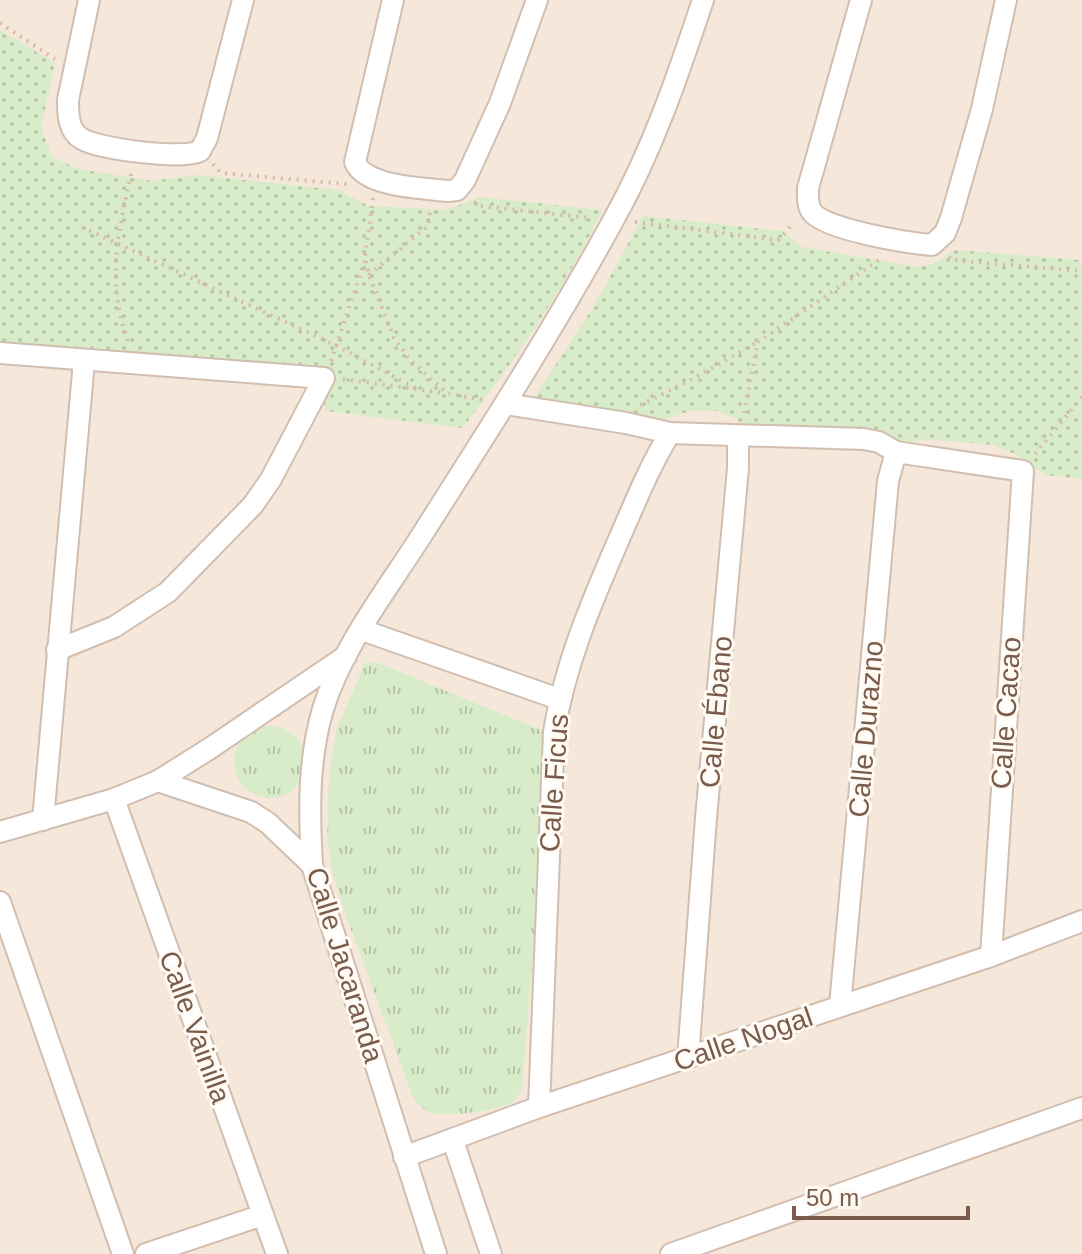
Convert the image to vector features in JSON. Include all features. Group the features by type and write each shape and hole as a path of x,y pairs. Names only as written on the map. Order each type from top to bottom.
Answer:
{"street":[{"path":"89,0 68,116 72,129 83,140 136,151 182,156 200,151 213,118 243,0"},
{"path":"393,0 356,152 366,175 446,190 465,180 500,103 537,0"},
{"name":"Calle Jacaranda","path":"436,1254 312,865 309,821 312,760 324,707 346,656 505,404 615,217 665,113 703,0"},
{"path":"861,0 808,188 808,206 814,216 829,224 932,245 938,242 951,218 978,123 1006,0"},
{"path":"0,353 324,378 271,479 253,505 168,592 114,627 57,650"},
{"path":"43,820 84,361"},
{"path":"505,404 670,433 864,439 879,442 896,452 1023,471"},
{"name":"Calle Ficus","path":"539,1107 553,747 559,699 592,601 654,459 670,433"},
{"name":"Calle Ébano","path":"688,1058 738,468 738,436"},
{"name":"Calle Durazno","path":"840,1006 888,481 896,452"},
{"name":"Calle Cacao","path":"991,956 1023,471"},
{"path":"362,630 559,699"},
{"path":"0,832 114,799 158,781 346,656"},
{"path":"158,781 251,812 268,823 312,865"},
{"name":"Calle Vainilla","path":"114,799 277,1254"},
{"path":"0,902 123,1254"},
{"name":"Calle Nogal","path":"404,1157 539,1107 991,956 1082,921"},
{"path":"671,1254 1082,1108"},
{"path":"453,1141 491,1254"},
{"path":"146,1254 263,1215"}],"path":[{"path":"0,23 74,72"},
{"path":"136,151 116,242 116,305 137,364"},
{"path":"200,151 221,173 346,186 366,175 365,257 369,275 394,338 403,351 447,393"},
{"path":"369,275 428,226 446,190 480,206 590,218 615,217 651,225 778,240 808,206"},
{"path":"82,227 337,346 419,390"},
{"path":"638,405 758,342 908,242"},
{"path":"938,242 951,260 1082,271"},
{"path":"365,257 324,378 372,382 505,404"},
{"path":"738,436 749,400 758,342"},
{"path":"1023,471 1082,397"}],"shaded area":[{"path":"0,0 1082,0 1082,1254 0,1254"}],"green space":[{"path":"0,30 55,63 41,127 52,157 79,169 152,181 197,175 338,190 369,206 447,210 479,197 602,210 556,295 463,428 326,411 322,395 296,383 0,344"},
{"path":"643,216 783,231 802,247 917,267 934,263 955,250 1079,260 1082,264 1082,479 1046,475 1015,454 993,445 927,439 882,448 747,429 737,419 718,411 693,410 652,423 535,397 598,299"},
{"path":"376,662 541,730 547,736 550,747 522,1089 515,1100 500,1107 439,1114 426,1110 415,1100 333,875 327,839 329,777 336,731 365,663"},
{"path":"270,726 296,736 306,762 296,788 270,798 244,788 234,762 244,736"}]}
